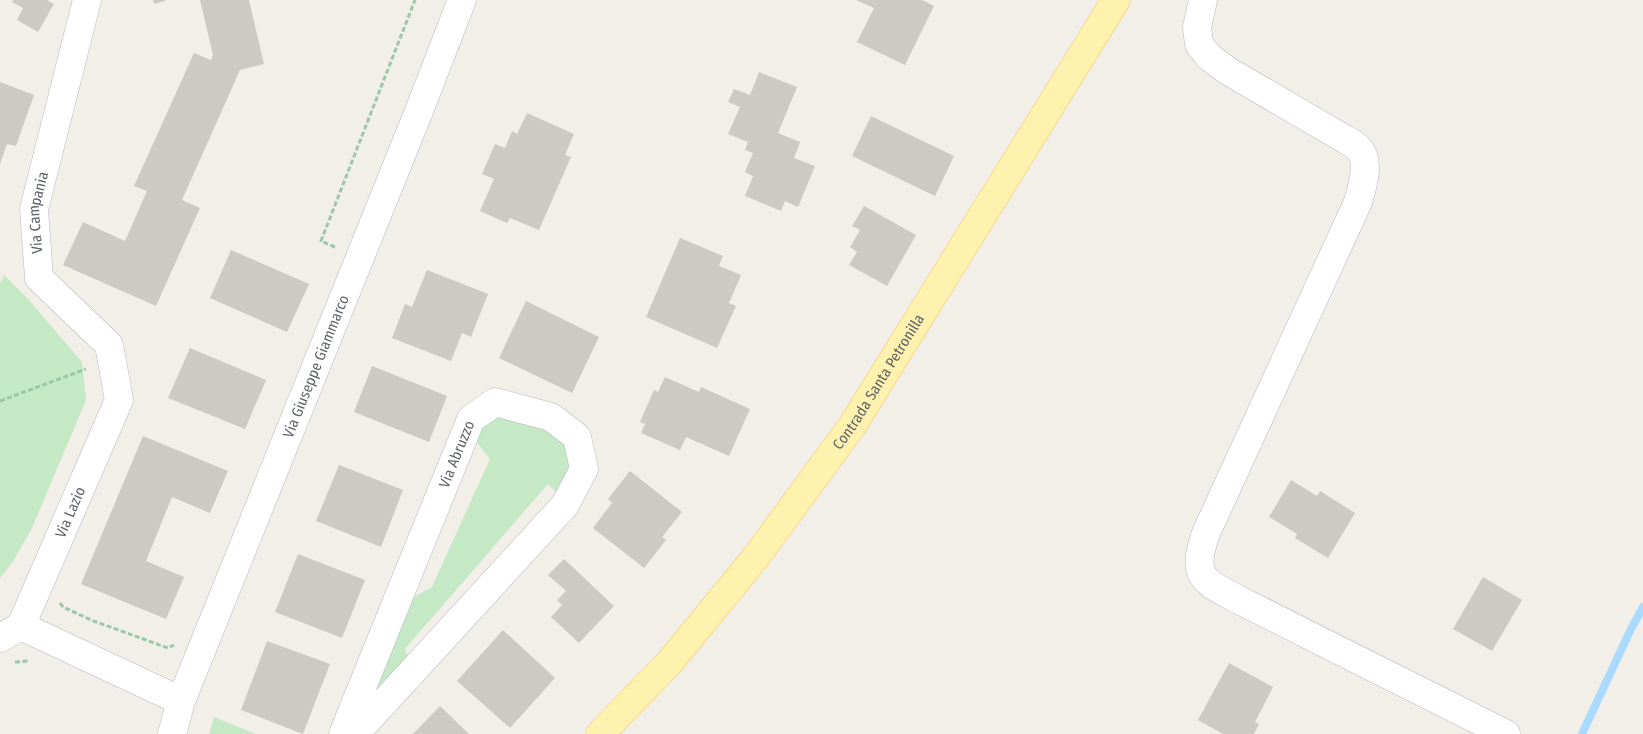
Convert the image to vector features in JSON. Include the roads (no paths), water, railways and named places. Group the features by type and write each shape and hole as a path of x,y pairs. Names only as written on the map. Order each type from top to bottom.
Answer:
{"main road":[{"name":"Contrada Santa Petronilla","path":"600,734 670,662 756,558 852,426 1116,0"}],"street":[{"name":"Via Campania","path":"87,0 34,209 39,278 109,345 119,400"},
{"name":"Via Giuseppe Giammarco","path":"172,734 181,701 462,0"},
{"path":"1203,0 1197,28 1199,44 1209,58 1359,149 1365,161 1363,182 1358,202 1206,533 1200,550 1198,566 1203,578 1211,585 1506,734"},
{"name":"Via Lazio","path":"11,632 119,400"},
{"name":"Via Abruzzo","path":"342,734 471,419 495,402 552,417 578,437 584,470 565,506 354,734"},
{"path":"11,632 181,701"}],"waterway":[{"path":"1582,734 1643,607"}]}
